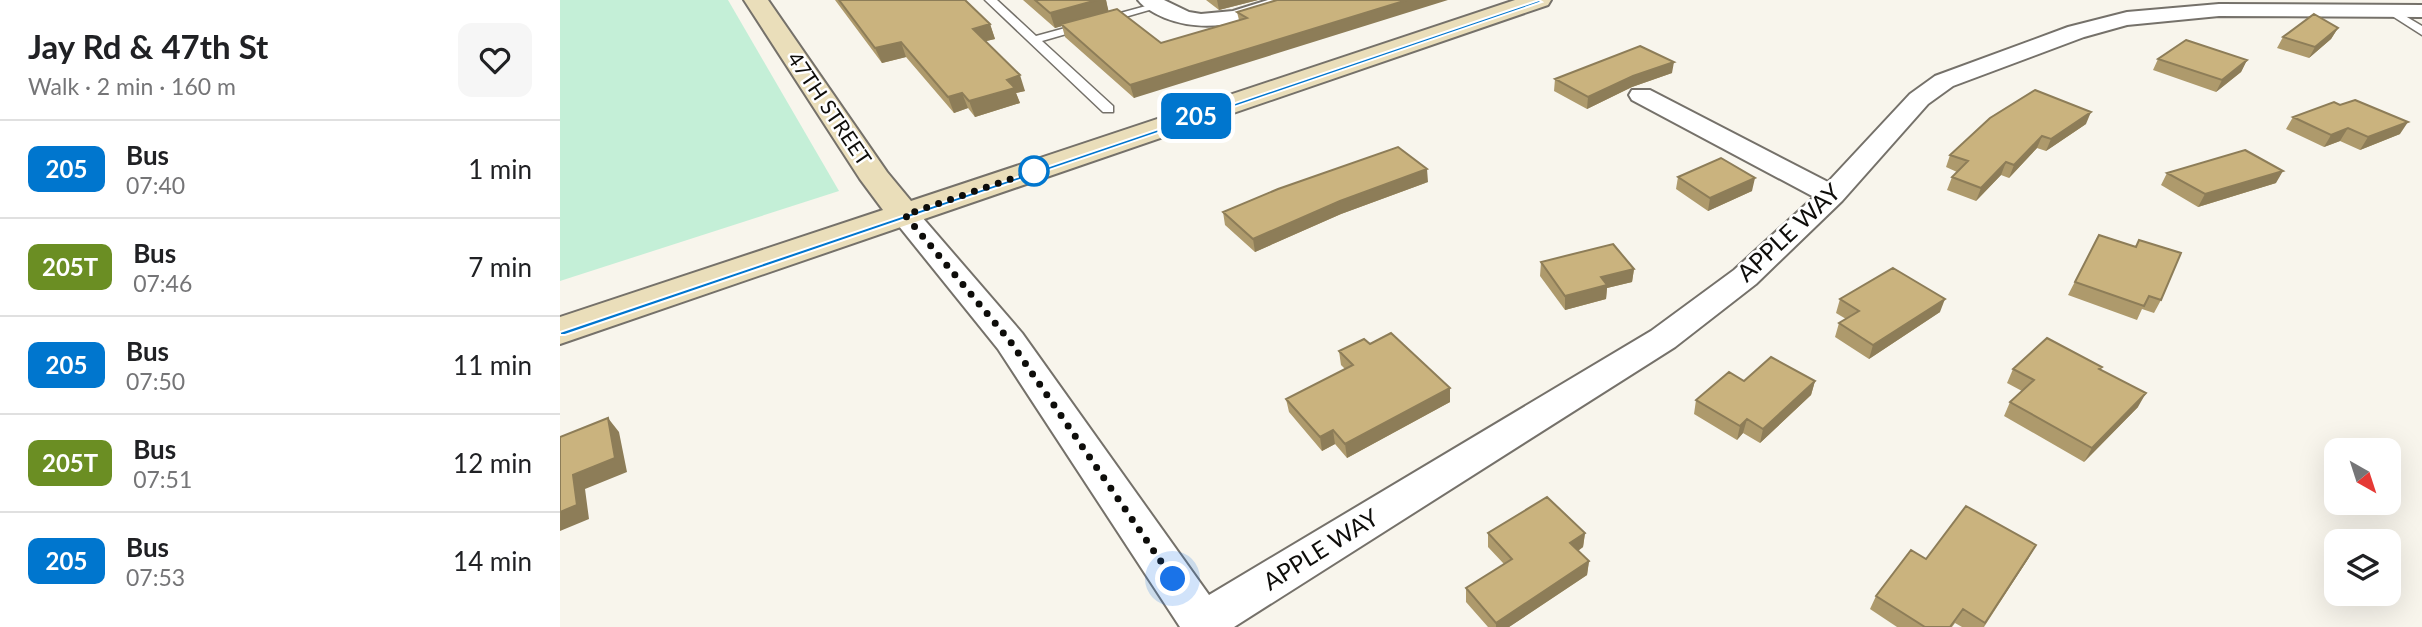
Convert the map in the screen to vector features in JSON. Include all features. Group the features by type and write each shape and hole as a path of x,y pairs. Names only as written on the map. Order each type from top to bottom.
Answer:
{"street":[{"name":"47TH STREET","path":"756,0 876,179 905,215"},
{"path":"1153,3 1174,17 1196,22 1228,18 1290,0"},
{"path":"560,331 1539,0"},
{"name":"APPLE WAY","path":"1203,625 1662,339 1745,277 1832,195 1919,99 1944,81 2076,32 2127,19 2219,9 2377,6 2422,10"},
{"path":"1641,95 1832,195"},
{"path":"905,215 1010,341 1203,625"}],"lane":[{"path":"991,0 1108,109"},
{"path":"1033,40 1153,3"},
{"path":"2377,6 2422,31"}],"green space":[{"path":"560,0 728,0 839,191 560,281"}],"building":[{"path":"839,0 965,0 990,24 973,29 1020,75 1007,80 1015,88 969,101 962,93 948,97 901,42 875,48"},
{"path":"1035,0 1097,0 1050,13"},
{"path":"1277,0 1407,0 1130,85 1061,24 1117,9 1161,43 1247,18 1237,12"},
{"path":"2314,14 2338,28 2315,47 2283,37"},
{"path":"2186,40 2247,60 2222,80 2158,59"},
{"path":"1640,46 1674,62 1633,76 1588,97 1555,79"},
{"path":"2035,90 2091,112 2051,139 2042,136 2014,165 2006,162 1981,188 1952,177 1968,161 1950,155 1990,118"},
{"path":"2355,100 2408,122 2368,137 2348,128 2331,135 2293,117 2334,102 2340,105"},
{"path":"1398,147 1427,169 1340,201 1253,239 1223,212 1278,189"},
{"path":"2245,150 2283,171 2205,194 2167,173"},
{"path":"1721,158 1755,178 1710,198 1678,177"},
{"path":"2099,235 2136,247 2139,240 2181,253 2161,300 2149,296 2144,306 2075,282"},
{"path":"1613,244 1634,269 1601,277 1607,285 1565,296 1541,262"},
{"path":"1893,268 1945,299 1873,345 1839,323 1859,311 1840,299"},
{"path":"1391,333 1450,388 1345,444 1333,430 1320,437 1286,399 1353,365 1339,351 1364,339 1370,344"},
{"path":"2047,338 2146,393 2092,448 2010,402 2034,380 2013,369"},
{"path":"1771,357 1815,381 1763,429 1747,419 1740,426 1696,400 1729,372 1744,381"},
{"path":"608,418 615,458 573,475 577,505 560,512 560,437"},
{"path":"1547,497 1585,533 1570,543 1589,561 1496,623 1466,588 1512,559 1488,533"},
{"path":"1966,506 2036,545 1985,623 1963,609 1950,627 1925,627 1876,596 1911,550 1926,559"}],"bus line":[{"name":"205","path":"560,332 1539,0"}],"route":[{"path":"1034,171 905,215 1010,341 1173,579"}]}
